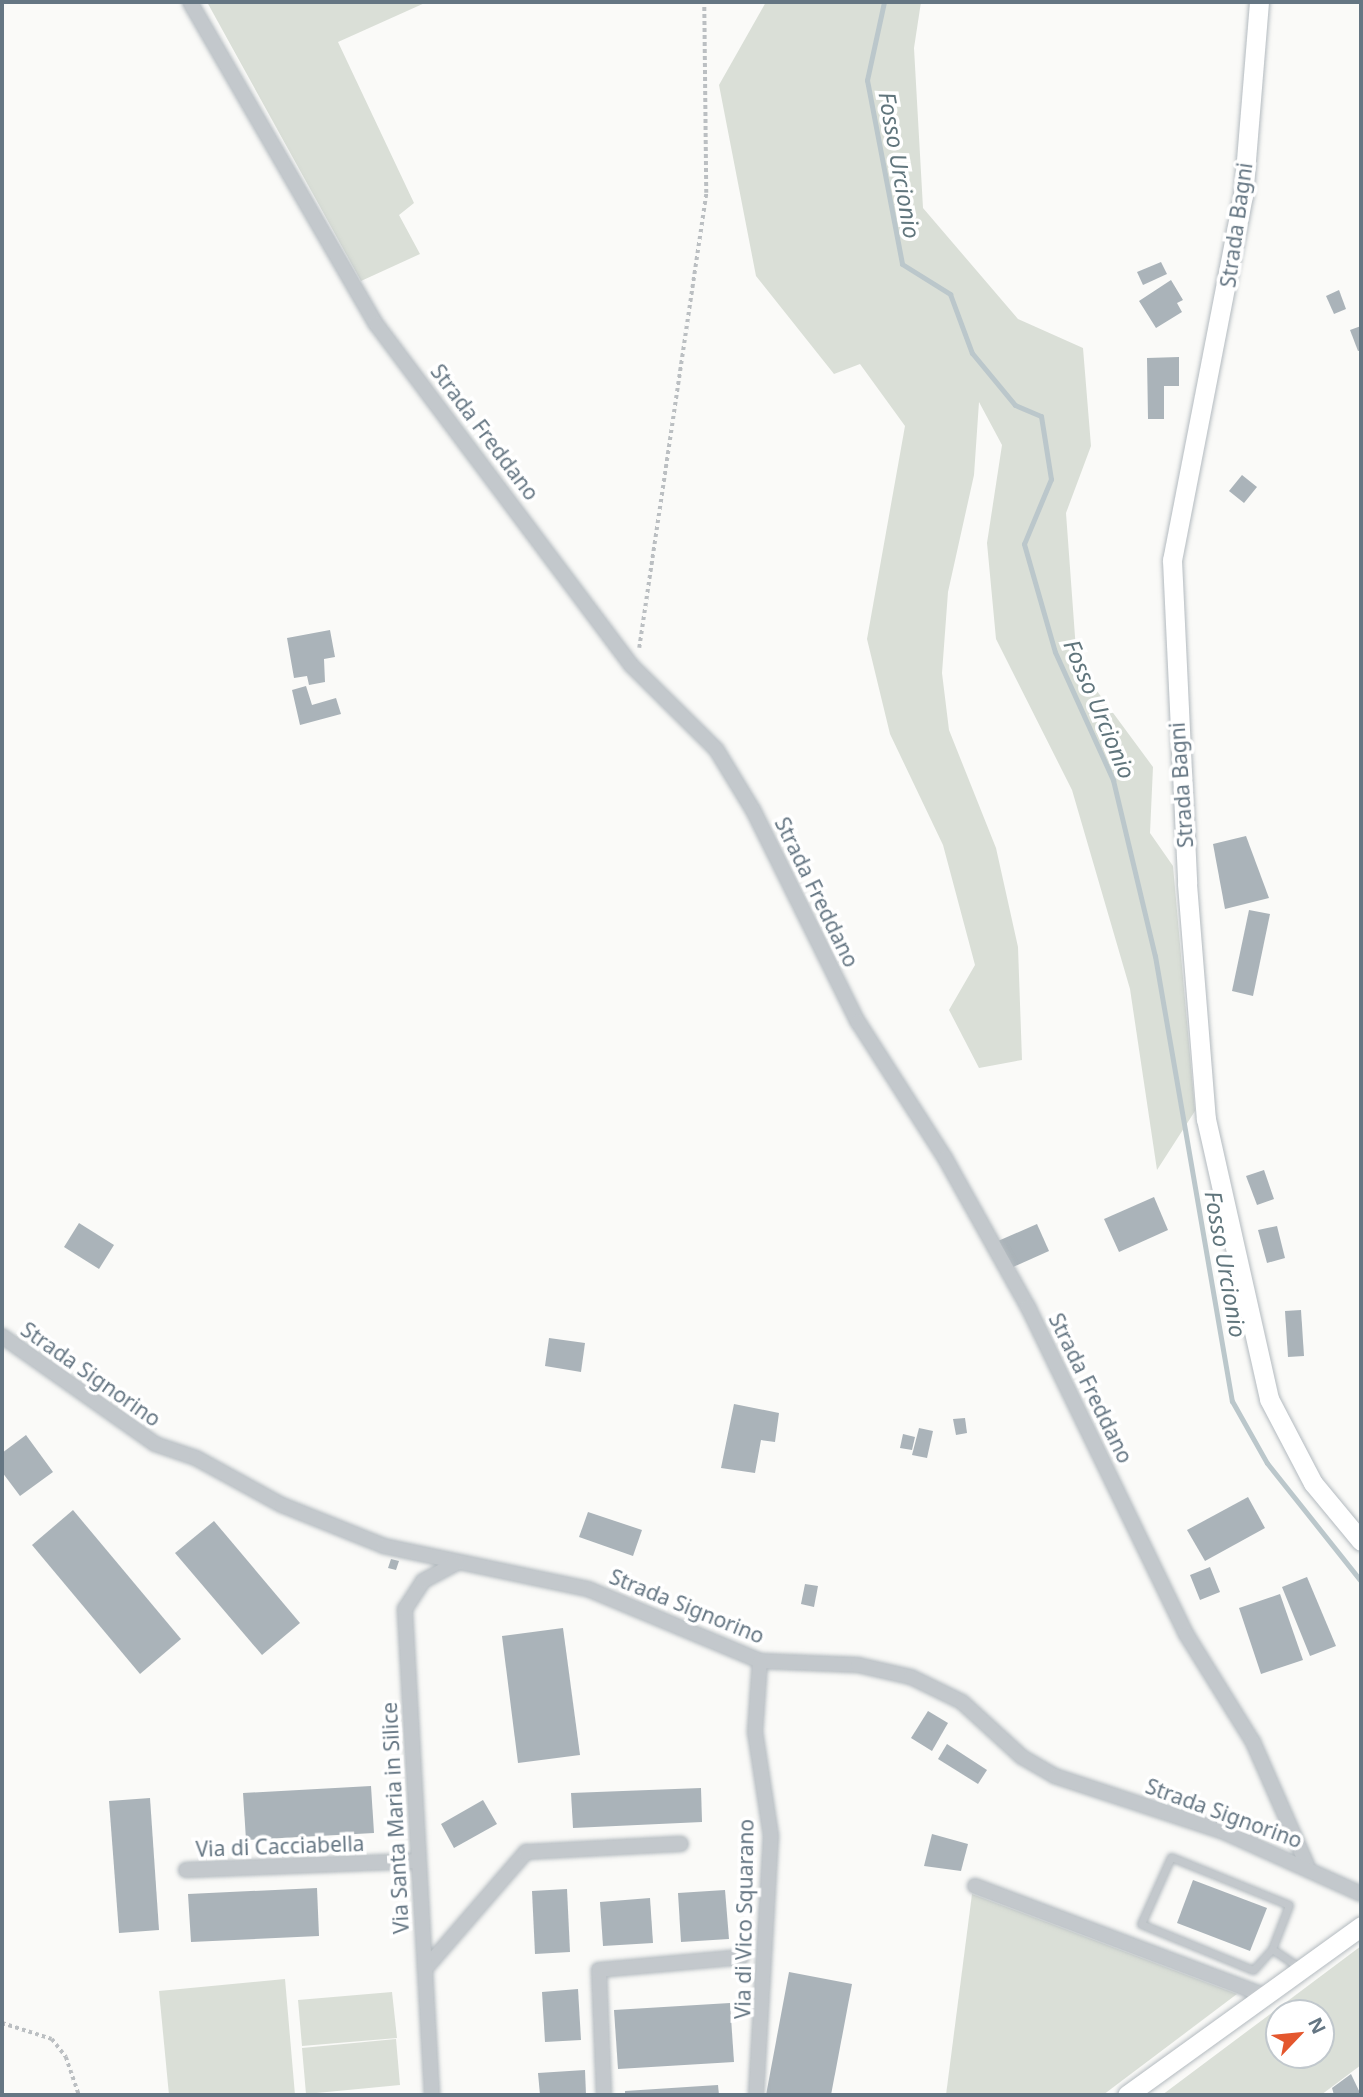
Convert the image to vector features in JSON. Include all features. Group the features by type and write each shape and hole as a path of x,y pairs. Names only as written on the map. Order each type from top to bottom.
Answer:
{"street":[{"name":"Strada Freddano","path":"190,2 376,324 631,665 716,749 753,810 858,1022 944,1158 1027,1307 1186,1634 1253,1742 1307,1865"},
{"name":"Strada Bagni","path":"1259,2 1243,195 1172,560 1187,884 1206,1119 1266,1388 1288,1443 1361,1541"},
{"name":"Strada Signorino","path":"2,1336 155,1444 359,1536 457,1563 588,1589 760,1661 858,1665 911,1677 962,1702 1022,1757 1055,1776 1307,1865 1361,1894"},
{"name":"Via Santa Maria in Silice","path":"432,2095 405,1609 424,1581 457,1563"},
{"name":"Via di Vico Squarano","path":"757,2095 771,1836 755,1732 760,1661"},
{"path":"425,1969 526,1852 681,1844"},
{"name":"Via di Cacciabella","path":"186,1870 418,1861"},
{"path":"975,1886 1264,1995"},
{"path":"1127,2095 1361,1926"},
{"path":"604,2095 599,1970 741,1957"}],"lane":[{"path":"1171,1857 1289,1905 1272,1949 1253,1970 1141,1924 1171,1857"},
{"path":"1272,1949 1301,1969"}],"path":[{"path":"631,665 638,653 706,193 704,2"},
{"path":"2,2023 52,2039 66,2057 79,2095"}],"shaded area":[{"path":"207,2 427,2 338,42 414,203 399,215 420,254 361,281"},
{"path":"766,2 921,2 914,48 923,208 1018,319 1083,348 1091,446 1066,513 1077,664 1153,767 1150,833 1173,866 1195,1111 1157,1170 1130,989 1072,790 996,639 987,543 1002,445 979,402 974,475 948,592 942,673 949,730 996,848 1018,947 1022,1060 979,1068 949,1010 975,965 943,845 890,734 867,639 905,426 860,364 834,374 756,276 719,85"},
{"path":"972,1894 1237,1994 1103,2095 946,2095"},
{"path":"1361,1946 1361,2065 1321,2095 1162,2095 1265,2018 1265,2069 1335,2069 1335,1999 1290,1999"},
{"path":"285,1979 295,2095 169,2095 159,1991"},
{"path":"392,1992 397,2038 302,2046 298,2000"},
{"path":"396,2039 400,2085 306,2094 302,2048"}],"building":[{"path":"1161,262 1167,274 1143,285 1137,272"},
{"path":"1171,280 1183,300 1177,303 1182,312 1156,328 1139,301"},
{"path":"1339,290 1346,309 1334,314 1326,296"},
{"path":"1361,326 1361,350 1358,351 1350,330"},
{"path":"1179,357 1179,386 1164,386 1164,419 1148,419 1147,358"},
{"path":"1242,475 1257,487 1244,503 1229,491"},
{"path":"330,630 335,657 324,659 325,682 309,685 307,676 294,678 287,638"},
{"path":"306,686 312,705 336,698 341,714 300,725 292,690"},
{"path":"1246,836 1269,898 1225,909 1213,844"},
{"path":"1249,910 1270,914 1253,996 1232,991"},
{"path":"1264,1170 1274,1199 1257,1205 1246,1176"},
{"path":"1154,1197 1168,1230 1119,1252 1104,1219"},
{"path":"79,1223 114,1245 99,1269 64,1247"},
{"path":"1037,1224 1049,1251 1011,1268 998,1241"},
{"path":"1277,1226 1285,1258 1267,1263 1258,1230"},
{"path":"1301,1310 1304,1356 1288,1357 1285,1311"},
{"path":"549,1338 585,1343 581,1372 545,1366"},
{"path":"734,1404 779,1413 775,1442 761,1440 755,1473 721,1468"},
{"path":"965,1418 967,1433 956,1435 953,1419"},
{"path":"919,1428 933,1431 927,1458 912,1455"},
{"path":"903,1434 915,1437 912,1450 900,1448"},
{"path":"26,1435 53,1472 20,1496 2,1472 2,1453"},
{"path":"1248,1497 1265,1528 1205,1561 1187,1530"},
{"path":"73,1510 181,1639 140,1674 32,1545"},
{"path":"588,1512 642,1530 633,1556 579,1537"},
{"path":"214,1521 300,1623 262,1655 175,1553"},
{"path":"391,1559 399,1561 396,1570 388,1568"},
{"path":"1210,1567 1220,1592 1200,1600 1190,1575"},
{"path":"1307,1577 1336,1646 1310,1656 1282,1587"},
{"path":"805,1584 818,1586 814,1607 801,1604"},
{"path":"1280,1594 1303,1660 1261,1674 1239,1608"},
{"path":"563,1628 580,1755 518,1763 502,1636"},
{"path":"928,1711 948,1723 932,1751 911,1738"},
{"path":"947,1744 987,1770 978,1784 938,1759"},
{"path":"371,1786 374,1833 246,1840 243,1793"},
{"path":"701,1788 702,1822 573,1828 571,1793"},
{"path":"150,1798 159,1930 119,1933 109,1801"},
{"path":"483,1800 497,1824 454,1848 441,1824"},
{"path":"932,1834 968,1844 961,1871 924,1866"},
{"path":"1193,1880 1267,1908 1250,1951 1177,1923"},
{"path":"317,1888 319,1936 191,1942 188,1894"},
{"path":"567,1889 570,1952 535,1954 532,1891"},
{"path":"725,1890 729,1939 681,1942 678,1893"},
{"path":"650,1898 653,1943 603,1946 600,1902"},
{"path":"789,1972 852,1984 831,2095 766,2095"},
{"path":"578,1989 581,2040 545,2042 542,1992"},
{"path":"730,2003 734,2062 618,2069 614,2010"},
{"path":"585,2070 586,2095 540,2095 538,2073"},
{"path":"1351,2074 1361,2095 1334,2095 1332,2088"},
{"path":"718,2085 719,2095 625,2095 625,2091"}],"waterway":[{"name":"Fosso Urcionio","path":"884,2 867,80 902,264 950,294 972,353 1015,405 1041,416 1051,479 1024,544 1055,652 1113,780 1155,956 1232,1401 1267,1463 1361,1581"}]}
